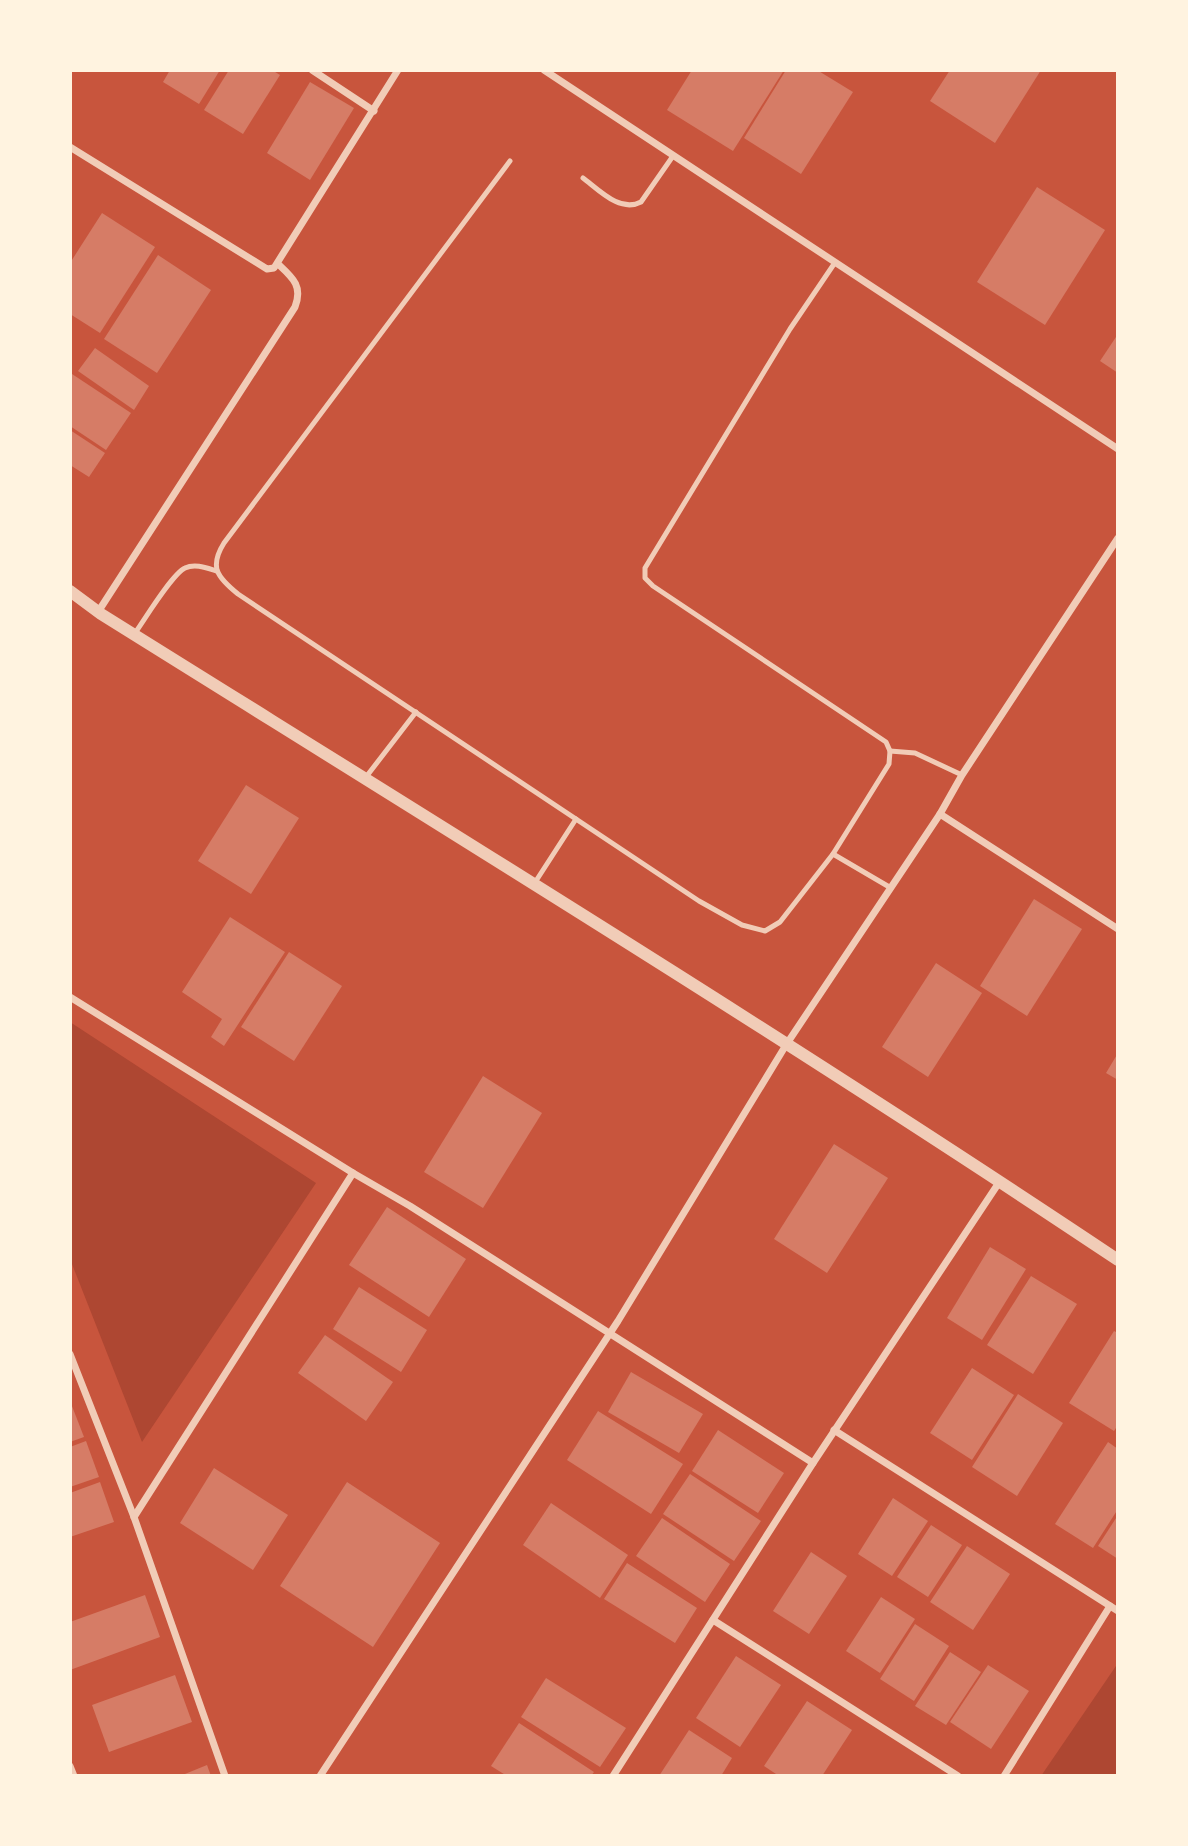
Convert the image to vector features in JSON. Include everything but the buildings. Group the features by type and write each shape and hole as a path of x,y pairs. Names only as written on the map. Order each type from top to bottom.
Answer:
{"street":[{"path":"312,70 374,111"},
{"path":"70,147 267,269 274,268 398,70"},
{"path":"544,70 834,264 1118,449"},
{"path":"98,612 295,307 298,298 295,279 278,264"},
{"path":"320,1776 609,1335 786,1045 940,814 962,775 1118,538"},
{"path":"70,591 134,635 1000,1181 1118,1260"},
{"path":"940,814 1118,929"},
{"path":"70,997 352,1173 410,1206 813,1463"},
{"path":"134,1517 352,1173"},
{"path":"613,1776 834,1430 1000,1181"},
{"path":"70,1354 134,1517 225,1776"},
{"path":"834,1430 1118,1611"},
{"path":"1004,1776 1110,1606"},
{"path":"713,1620 958,1776"},
{"path":"70,1766 74,1776"}],"lane":[{"path":"583,178 621,205 634,205 641,201 673,156"},
{"path":"510,161 224,543 216,557 217,571 225,583 238,594 699,901 742,925 765,931 780,922 833,853 889,764 890,751 886,742 645,578 645,568 794,322 834,264"},
{"path":"134,635 175,576 186,567 199,566 217,571"},
{"path":"364,779 416,712"},
{"path":"890,751 915,753 962,775"},
{"path":"533,886 576,819"},
{"path":"833,853 891,888"}],"shaded area":[{"path":"70,1022 316,1183 142,1442 70,1259"},
{"path":"1118,1663 1118,1776 1041,1776"}]}
